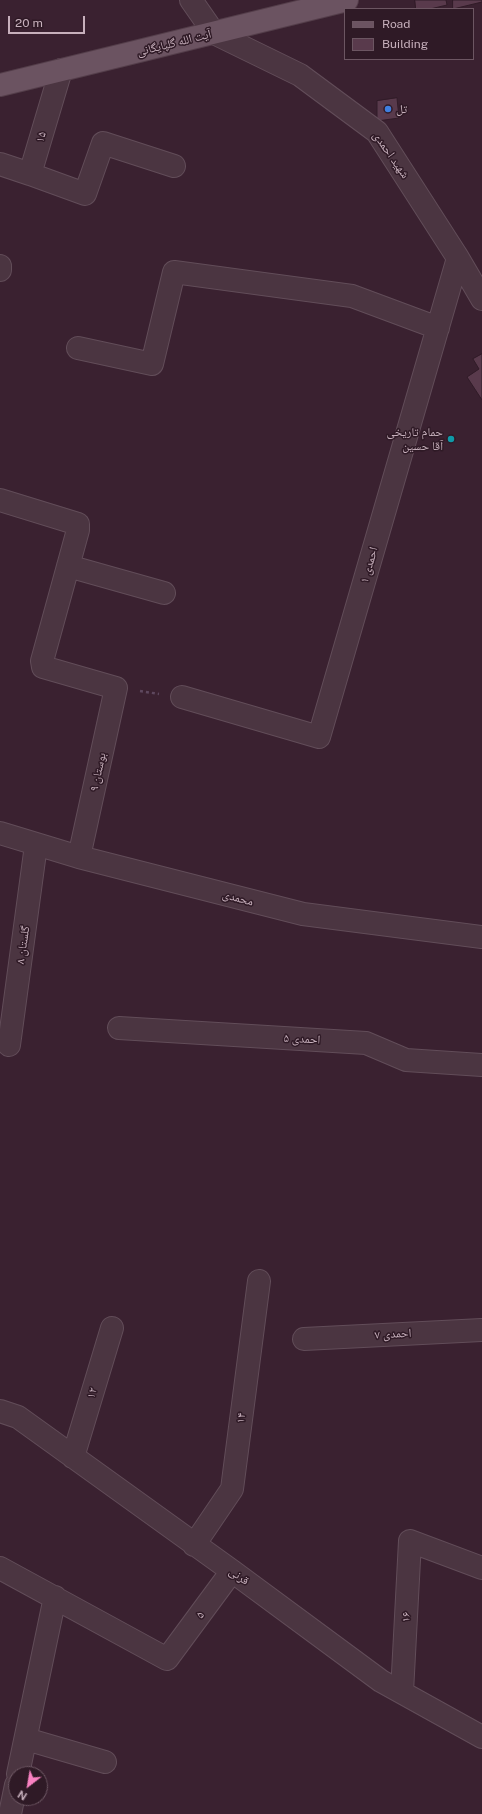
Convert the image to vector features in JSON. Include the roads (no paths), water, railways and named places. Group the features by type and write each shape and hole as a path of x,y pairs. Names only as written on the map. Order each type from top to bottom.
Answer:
{"main road":[{"name":"آیت الله گلپایگانی","path":"0,85 347,0"}],"street":[{"path":"191,0 214,33"},
{"name":"شهید احمدی","path":"214,33 300,75 377,132 458,258 482,299"},
{"name":"۱۵","path":"30,174 61,70"},
{"path":"0,164 85,194 103,143 174,166"},
{"name":"احمدی ۱","path":"182,697 319,737 458,258"},
{"path":"78,348 152,364 174,272 352,296 438,328"},
{"path":"0,500 78,524 68,566 164,593"},
{"name":"بوستان ۹","path":"68,566 42,661 43,667 116,688 80,857"},
{"name":"محمدی","path":"0,833 80,857 303,914 482,937"},
{"name":"گلستان ۸","path":"10,1045 36,845"},
{"name":"احمدی ۵","path":"119,1028 366,1043 406,1060 482,1065"},
{"name":"۱۴","path":"194,1545 232,1489 259,1281"},
{"name":"۱۲","path":"73,1457 112,1328"},
{"name":"احمدی ۷","path":"304,1339 482,1330"},
{"name":"قرنی","path":"0,1411 18,1417 232,1571 381,1681 482,1737"},
{"name":"۱۶","path":"402,1692 410,1541 482,1568"},
{"path":"0,1568 55,1597 19,1766"},
{"name":"۵","path":"55,1597 167,1659 232,1571"},
{"path":"26,1739 106,1762"}],"place":[{"name":"تل","path":"388,109"},
{"name":"حمام تاریخی آقا حسین","path":"451,439"}]}
